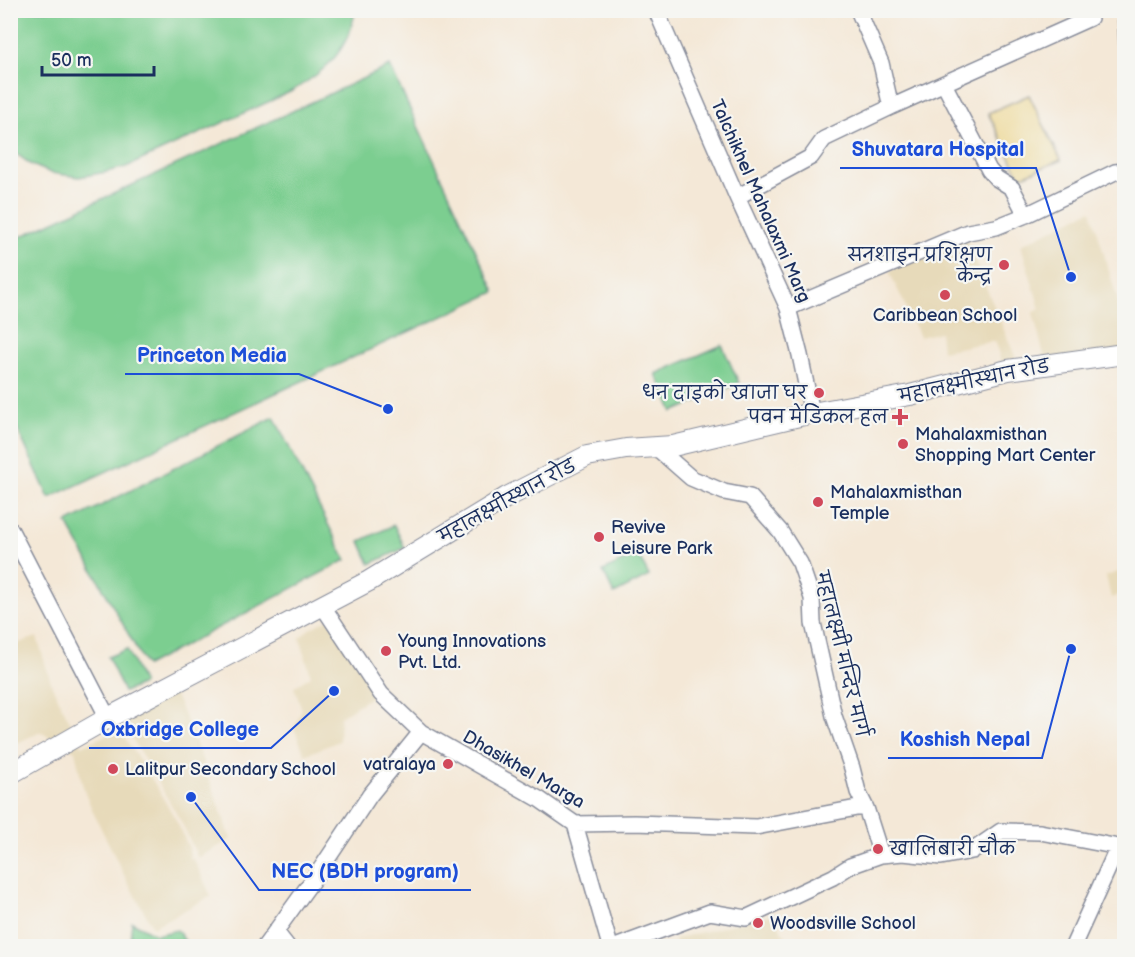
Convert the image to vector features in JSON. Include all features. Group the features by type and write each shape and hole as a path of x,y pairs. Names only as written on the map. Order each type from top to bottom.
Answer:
{"street":[{"name":"Talchikhel Mahalaxmi Marg","path":"657,10 737,197 788,308 812,413"},
{"path":"858,10 881,63 891,107"},
{"path":"737,197 811,157 824,139 1090,18"},
{"path":"944,84 989,170 996,178 1012,188 1026,215"},
{"path":"788,308 968,232 996,227 1026,215 1115,172 1125,171"},
{"name":"महालक्ष्मीस्थान रोड","path":"10,774 108,718 369,581 507,497 587,456 645,447 673,446 1008,370 1125,354"},
{"name":"महालक्ष्मी मन्दिर मार्ग","path":"645,447 658,449 691,478 724,492 750,497 780,531 800,563 812,598 813,623 834,716 858,792 866,808"},
{"path":"10,529 108,718"},
{"name":"Dhasikhel Marga","path":"322,605 381,694 421,732 539,799 575,824 634,823 756,827 840,810 866,808"},
{"path":"265,946 370,795 421,732"},
{"path":"866,808 881,855"},
{"path":"575,824 610,946"},
{"path":"618,946 710,912 746,918 833,877 850,866 881,855 903,853 941,857 972,851 1001,831 1040,832 1121,848 1073,946"},
{"path":"276,932 287,946"}],"lane":[{"path":"1120,10 1125,63"}],"shaded area":[{"path":"1091,210 1124,322 1124,351 1046,363 1033,313 1040,309 1021,245"},
{"name":"Caribbean School","path":"965,237 1017,361 1001,362 995,341 942,351 940,332 920,337 889,271"},
{"path":"1124,570 1124,593 1111,598 1106,576"},
{"path":"329,619 375,694 340,717 339,741 305,755 294,728 302,709 294,687 311,676 300,638 308,630"},
{"name":"Lalitpur Secondary School","path":"37,637 52,686 82,746 119,729 176,820 189,848 190,858 194,860 211,896 153,927 128,883 93,812 83,787 75,751 40,732 17,743 11,739 10,646"},
{"path":"173,691 195,740 231,839 198,858 181,821 120,718"},
{"name":"Woodsville School","path":"774,914 791,946 676,946 675,939"}],"green space":[{"path":"10,11 355,11 352,25 341,49 324,69 302,85 126,167 79,177 51,173 32,165 11,150"},
{"path":"390,66 495,292 49,498 11,415 11,241"},
{"path":"722,345 739,383 673,412 656,374"},
{"path":"274,417 346,560 146,666 67,523"},
{"path":"394,525 405,548 370,564 360,541"},
{"path":"638,554 649,576 614,594 603,571"},
{"path":"127,649 143,684 124,692 108,657"},
{"path":"132,922 156,935 177,930 188,945 124,946 130,940"}],"sand":[{"path":"1029,95 1061,160 1020,177 988,113"}],"place":[{"name":"सनशाइन प्रशिक्षण केन्द्र","path":"1004,265"},
{"name":"Shuvatara Hospital","path":"1071,277"},
{"name":"Caribbean School","path":"945,295"},
{"name":"धन दाइको खाजा घर","path":"819,393"},
{"name":"Princeton Media","path":"388,409"},
{"name":"पवन मेडिकल हल","path":"900,417"},
{"name":"Mahalaxmisthan Shopping Mart Center","path":"903,444"},
{"name":"Mahalaxmisthan Temple","path":"818,502"},
{"name":"Revive Leisure Park","path":"599,537"},
{"name":"Koshish Nepal","path":"1071,649"},
{"name":"Young Innovations Pvt. Ltd.","path":"386,651"},
{"name":"Oxbridge College","path":"334,691"},
{"name":"vatralaya","path":"448,764"},
{"name":"Lalitpur Secondary School","path":"113,769"},
{"name":"NEC (BDH program)","path":"191,797"},
{"name":"खालिबारी चौक","path":"878,849"},
{"name":"Woodsville School","path":"758,923"}]}
